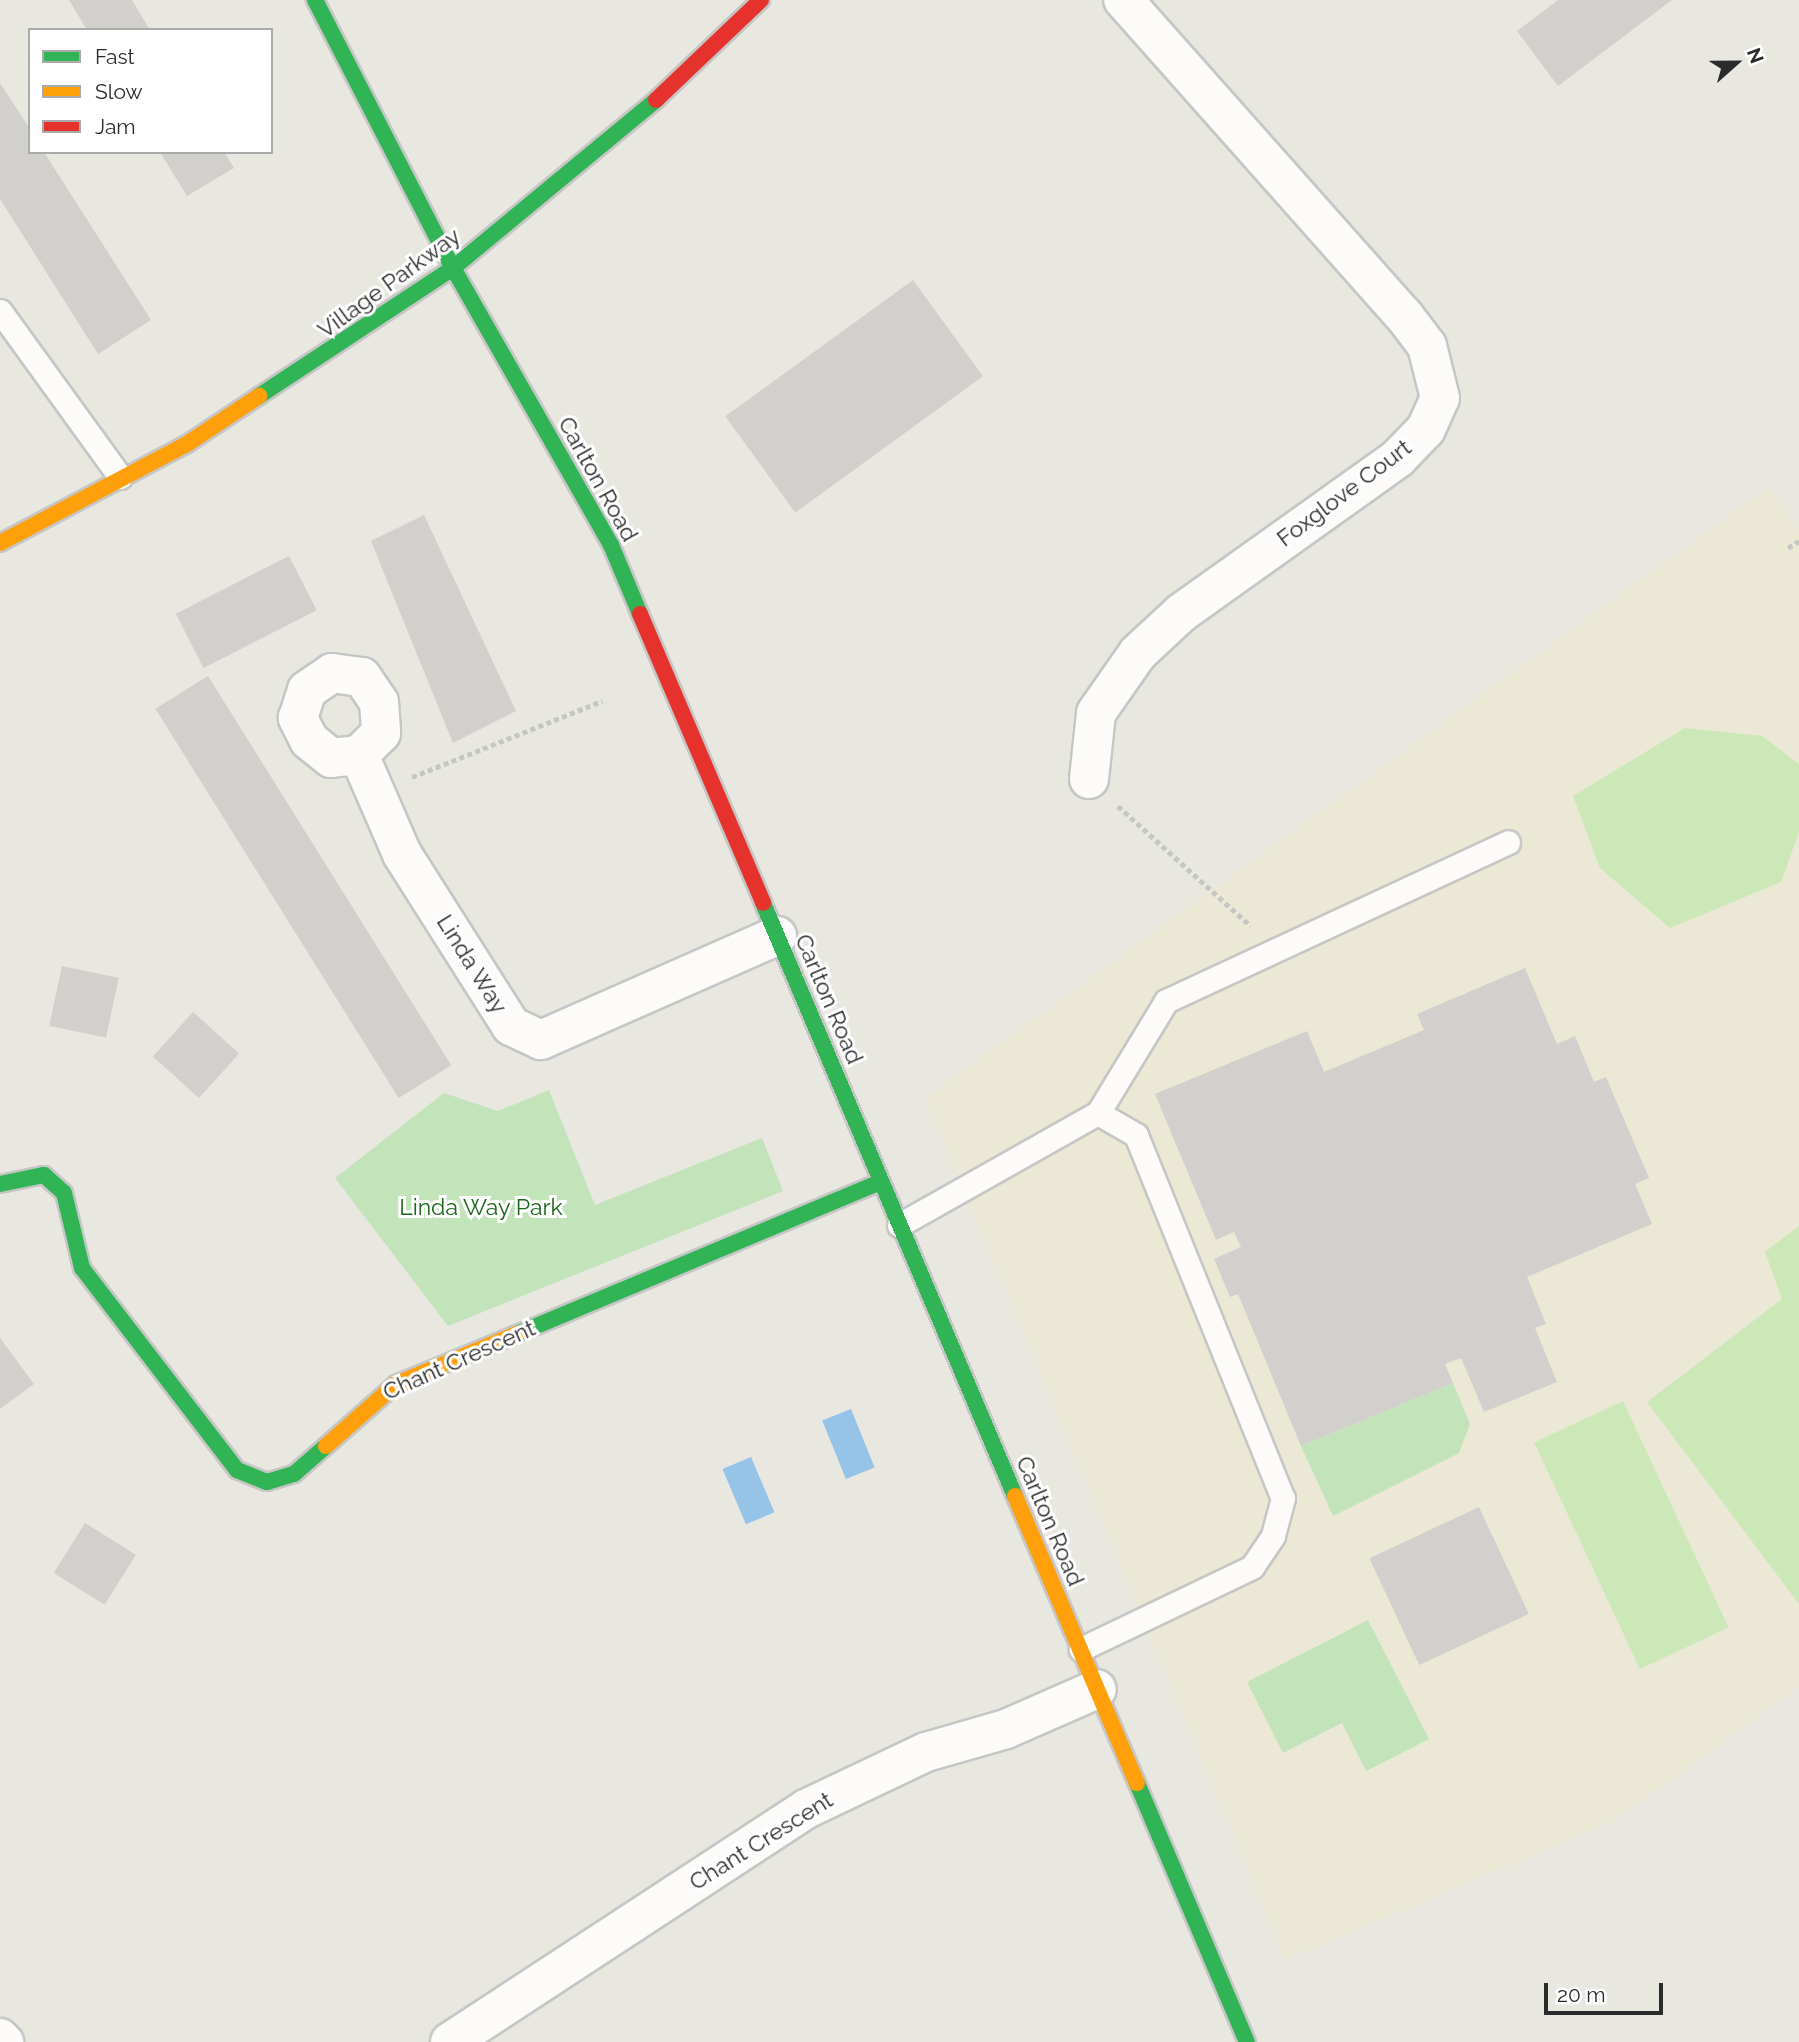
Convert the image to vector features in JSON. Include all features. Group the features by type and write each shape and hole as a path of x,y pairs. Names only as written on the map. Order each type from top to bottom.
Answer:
{"main road":[{"name":"Carlton Road","path":"315,0 453,268 611,545 1247,2042"},
{"name":"Village Parkway","path":"0,543 291,381 453,268 606,147 761,0"},
{"name":"Chant Crescent","path":"0,1184 44,1175 64,1193 75,1220 82,1268 237,1470 268,1482 294,1474 396,1384 881,1182"}],"street":[{"name":"Foxglove Court","path":"1088,779 1097,713 1138,653 1181,612 1398,458 1426,429 1440,398 1427,346 1404,316 1123,0"},
{"name":"Linda Way","path":"359,755 373,793 402,854 511,1026 541,1040 777,936"},
{"name":"Chant Crescent","path":"450,2042 806,1809 926,1752 1006,1729 1097,1689"},
{"path":"0,2038 4,2042"}],"lane":[{"path":"0,311 120,477"},
{"path":"899,1225 1098,1113 1166,1001 1508,842"},
{"path":"1081,1649 1252,1567 1273,1536 1283,1498 1136,1135 1098,1113"}],"path":[{"path":"1788,548 1799,541"},
{"path":"373,793 602,701"},
{"path":"1088,779 1277,950"}],"shaded area":[{"path":"1768,487 1799,529 1799,1687 1614,1821 1285,1960 925,1098"}],"green space":[{"path":"1685,728 1762,736 1799,764 1799,832 1781,882 1670,928 1600,868 1573,796"},
{"name":"Linda Way Park","path":"549,1090 595,1205 762,1138 783,1191 448,1326 335,1178 444,1093 498,1111"},
{"path":"1799,1226 1799,1604 1647,1402 1782,1299 1765,1252"},
{"path":"1453,1383 1470,1424 1459,1453 1333,1516 1301,1446"},
{"path":"1623,1401 1729,1628 1640,1669 1534,1442"},
{"path":"1368,1620 1429,1739 1366,1771 1342,1723 1283,1753 1247,1682"}],"water":[{"path":"851,1409 875,1467 846,1479 822,1421"},
{"path":"751,1457 774,1512 746,1524 722,1469"}],"building":[{"path":"69,0 132,0 149,28 86,28"},
{"path":"1558,0 1672,0 1558,86 1517,31"},
{"path":"0,83 28,126 28,154 45,154 151,320 98,354 0,199"},
{"path":"161,154 225,154 234,168 187,196"},
{"path":"913,280 983,376 795,513 725,416"},
{"path":"424,515 516,711 453,743 371,541"},
{"path":"289,556 317,610 204,668 176,614"},
{"path":"208,676 451,1065 399,1098 155,709"},
{"path":"62,966 119,978 106,1038 49,1026"},
{"path":"1525,968 1557,1044 1575,1036 1594,1082 1606,1077 1649,1178 1635,1184 1652,1224 1527,1277 1546,1324 1535,1328 1557,1382 1484,1412 1461,1358 1445,1364 1453,1383 1301,1446 1238,1294 1230,1297 1214,1259 1241,1247 1234,1232 1216,1240 1155,1094 1307,1031 1324,1072 1424,1030 1417,1014"},
{"path":"193,1012 239,1053 199,1098 153,1057"},
{"path":"0,1338 34,1384 0,1409"},
{"path":"1479,1507 1529,1614 1419,1665 1369,1558"},
{"path":"85,1523 136,1555 105,1605 54,1573"}],"traffic: fast":[{"path":"315,0 453,268 611,545 640,614"},
{"path":"259,396 453,268 656,100"},
{"path":"763,903 1015,1496"},
{"path":"0,1184 44,1175 64,1193 82,1268 237,1470 267,1482 294,1474 326,1446"},
{"path":"517,1334 881,1182"},
{"path":"1137,1783 1247,2042"}],"traffic: slow":[{"path":"0,543 187,444 259,396"},
{"path":"326,1446 396,1384 517,1334"},
{"path":"1015,1496 1137,1783"}],"traffic: jam":[{"path":"656,100 761,0"},
{"path":"640,614 763,903"}]}
